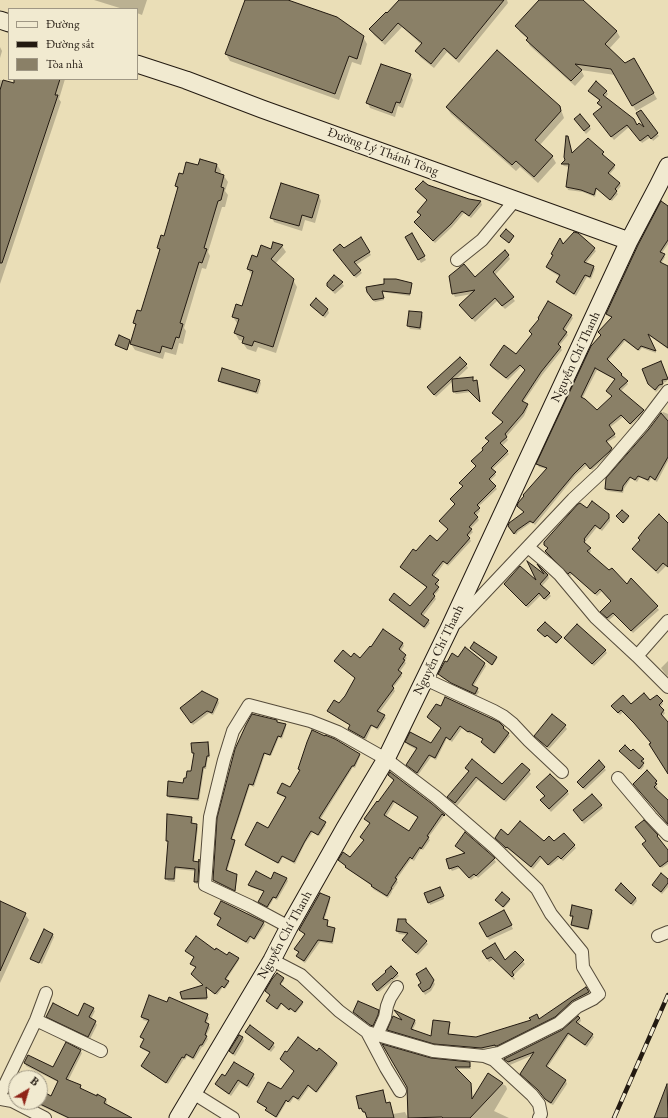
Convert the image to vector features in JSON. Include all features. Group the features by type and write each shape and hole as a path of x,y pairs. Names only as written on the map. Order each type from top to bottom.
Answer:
{"main road":[{"name":"Đường Lý Thánh Tông","path":"138,64 186,80 262,109 629,241"},
{"name":"Nguyễn Chí Thanh","path":"178,1118 272,960 345,828 386,759 450,629 629,241 668,166"}],"street":[{"path":"457,260 482,240 515,200"},
{"path":"450,629 573,499 602,472 643,424 668,391"},
{"path":"528,547 559,574 595,617 668,687"},
{"path":"637,656 668,621"},
{"path":"425,679 503,716 562,772"},
{"path":"289,927 206,885 210,818 224,760 237,724 248,705 310,721 338,732 386,759 436,797 494,847 537,889 551,914 582,952 583,967 599,994 576,1007 559,1023 498,1052 484,1056"},
{"path":"618,778 668,835"},
{"path":"272,960 301,975 339,1011 372,1034 433,1051 484,1056 494,1060 532,1095 539,1104 540,1116"},
{"path":"372,1034 385,1017 390,998 397,987"},
{"path":"0,1095 36,1020 46,993"},
{"path":"36,1020 101,1051"},
{"path":"372,1034 386,1068 400,1091"},
{"path":"193,1093 233,1118"},
{"path":"0,1099 12,1101 45,1118"}],"building":[{"path":"245,0 288,0 337,17 364,36 357,59 349,56 335,94 225,54"},
{"path":"399,0 504,0 456,59 444,48 431,64 415,51 422,43 398,23 382,41 369,29"},
{"path":"539,0 583,0 617,31 605,44 625,63 634,58 654,93 632,106 611,69 575,64 582,70 571,81 526,40 528,38 515,26"},
{"path":"497,50 560,106 561,111 535,140 553,156 534,177 516,161 512,165 446,107"},
{"path":"381,64 411,74 400,103 396,102 392,113 366,103"},
{"path":"3,80 14,83 14,80 60,80 55,95 58,95 2,263 0,263 0,90"},
{"path":"596,81 607,91 603,95 634,119 637,125 639,123 644,127 636,113 641,110 658,133 651,139 648,135 640,141 627,125 611,137 593,114 602,107 597,103 600,100 588,91"},
{"path":"580,114 590,126 584,131 574,119"},
{"path":"566,136 568,136 572,153 588,138 604,152 602,154 615,165 608,173 620,183 615,189 617,191 610,200 596,188 594,195 581,190 566,187 569,164 561,164 565,160"},
{"path":"200,159 217,164 215,172 224,175 221,187 224,188 221,200 218,201 204,248 207,249 202,263 199,262 180,323 183,324 179,338 176,337 172,349 162,346 160,353 130,344 136,324 133,323 137,310 141,311 160,249 157,248 161,235 164,236 178,187 175,186 179,173 183,174 186,162 198,165"},
{"path":"423,181 428,185 469,199 481,201 469,216 462,211 433,241 414,222 421,215 417,212 427,200 415,189"},
{"path":"281,183 319,195 312,218 302,215 299,226 270,218"},
{"path":"661,201 668,206 668,240 660,252 665,254 660,262 668,266 668,348 648,334 656,351 641,346 638,350 624,339 607,359 628,381 619,389 644,410 630,424 621,415 609,425 615,434 606,441 612,448 610,451 590,469 585,463 533,523 530,521 517,530 514,534 508,526 509,523 524,512 517,506 518,503 524,496 523,495 547,468 536,464 591,346 601,335 598,332 612,317 606,314 638,245","holes":["595,368 615,379 606,391 612,396 597,410 581,397"]},
{"path":"506,229 514,236 509,243 500,236"},
{"path":"574,232 578,233 595,248 584,262 594,266 590,277 585,275 574,294 556,282 560,275 546,267 560,238 563,244"},
{"path":"412,233 425,256 418,260 405,237"},
{"path":"361,237 370,252 354,262 361,270 354,276 333,250 340,244 344,248"},
{"path":"273,242 283,245 271,259 294,279 273,347 254,341 252,346 242,343 244,337 234,333 239,319 232,317 236,304 242,306 253,271 247,269 252,255 257,257 261,245 271,249"},
{"path":"505,250 509,255 493,272 514,297 502,306 495,298 472,319 459,305 475,290 452,294 449,276 464,264 475,277"},
{"path":"334,275 343,282 333,291 327,286 327,283"},
{"path":"384,279 396,279 412,283 410,294 382,291 384,298 373,300 367,292 366,287 384,284"},
{"path":"316,298 328,309 323,316 310,305"},
{"path":"548,301 572,315 563,329 567,332 558,344 561,347 541,372 522,401 528,404 523,413 505,434 507,437 500,443 508,451 491,468 496,472 489,479 496,486 477,505 480,508 474,513 478,517 469,527 472,529 467,535 470,538 447,564 443,561 432,575 439,580 435,584 439,587 433,594 435,596 421,614 429,620 424,627 389,600 394,593 410,606 427,587 400,567 413,549 416,551 430,535 437,541 448,529 439,521 455,504 450,499 463,486 459,483 476,466 471,461 483,450 482,448 489,441 485,438 503,422 492,413 525,370 520,365 506,378 490,365 504,345 516,354 532,334 529,331 539,319 538,318"},
{"path":"409,311 422,312 420,328 407,326"},
{"path":"119,335 130,340 127,350 115,345"},
{"path":"460,357 467,364 434,395 427,387"},
{"path":"661,361 668,379 662,380 663,384 659,385 655,390 648,384 642,369"},
{"path":"222,368 260,380 256,392 218,381"},
{"path":"473,377 473,381 477,380 480,402 468,390 453,392 452,379"},
{"path":"661,413 668,421 668,457 655,480 650,476 648,480 638,476 635,480 630,477 623,486 622,491 605,489 606,478"},
{"path":"592,501 609,514 609,518 600,529 595,525 584,539 584,542 591,548 587,551 609,570 612,568 627,584 631,578 658,606 631,631 613,613 607,618 600,612 611,601 600,589 595,594 570,572 568,574 545,551 548,548 544,545 544,542 578,504 580,503 587,508"},
{"path":"622,510 629,516 623,523 616,516"},
{"path":"659,514 668,523 668,567 663,563 656,571 632,549 640,540 638,538"},
{"path":"527,561 544,574 537,564 548,575 540,584 550,593 544,599 539,593 526,606 504,584 520,566 536,580"},
{"path":"545,622 562,637 556,643 547,635 545,637 537,630"},
{"path":"577,624 606,650 592,664 564,638"},
{"path":"383,629 403,643 399,649 406,655 403,659 405,660 398,670 402,673 392,686 394,688 377,711 385,715 377,728 371,725 364,738 348,729 350,725 327,711 334,700 339,703 345,696 355,678 334,661 343,650 351,657 354,653 360,658 370,646 371,647"},
{"path":"474,642 497,657 492,665 470,648"},
{"path":"465,647 485,663 472,685 478,688 475,694 451,683 438,674 445,661 447,662 452,653 458,657"},
{"path":"202,691 218,699 212,713 207,711 191,723 180,708"},
{"path":"644,693 650,700 657,695 663,701 659,705 664,710 661,714 668,722 668,774 649,744 651,743 621,710 618,713 611,706 623,695 631,704"},
{"path":"445,697 499,722 509,733 494,753 481,742 483,739 469,731 468,732 460,726 450,740 446,737 435,758 429,755 417,773 406,765 417,748 405,742 410,732 431,743 441,728 427,717 436,704 441,706"},
{"path":"252,714 277,720 277,722 286,724 281,737 278,736 270,755 264,753 253,785 249,784 231,839 235,840 226,870 237,874 235,891 213,880 217,818 235,749"},
{"path":"552,714 566,725 547,747 534,736"},
{"path":"312,730 335,739 360,754 354,766 352,766 319,818 326,822 318,835 311,831 294,862 282,856 278,863 245,845 257,822 268,828 286,797 277,793 282,783 290,787 300,770 298,769"},
{"path":"208,742 209,756 207,756 205,767 203,767 198,799 167,796 168,781 183,783 184,778 186,778 187,771 191,771 194,753 192,753 191,743"},
{"path":"625,745 631,751 633,749 644,759 641,761 644,763 639,769 619,751"},
{"path":"472,759 502,784 522,763 530,770 504,800 476,777 455,803 447,797 469,771 465,768"},
{"path":"599,760 605,767 583,788 577,782"},
{"path":"647,770 657,781 655,783 657,784 654,787 668,800 668,824 633,784"},
{"path":"390,772 445,815 444,816 442,814 427,836 429,837 421,849 420,847 412,859 410,857 395,878 397,879 387,896 345,867 346,866 338,860 343,852 350,857 364,840 360,837 370,823 364,819 394,780 388,775","holes":["393,801 418,817 409,831 384,815"]},
{"path":"550,774 568,791 549,809 540,800 545,796 536,787"},
{"path":"592,794 602,805 582,821 573,810"},
{"path":"167,814 192,817 191,823 197,824 193,861 199,862 198,882 194,882 195,869 175,867 174,879 165,879 168,841 166,841"},
{"path":"644,820 658,835 657,836 668,850 668,861 660,867 642,844 646,841 635,827"},
{"path":"520,821 544,841 549,836 554,841 564,833 575,845 561,859 558,856 548,865 540,856 531,867 495,838 501,829 508,835"},
{"path":"465,832 495,858 476,876 474,874 469,878 458,866 449,869 446,859 465,853 455,846"},
{"path":"256,871 271,879 274,872 287,878 276,898 273,897 267,907 258,902 264,891 248,885"},
{"path":"661,873 668,879 668,883 661,892 652,885"},
{"path":"621,883 636,898 631,904 615,890"},
{"path":"440,887 444,896 428,903 424,893"},
{"path":"502,892 510,899 503,907 495,900"},
{"path":"320,893 330,897 323,919 328,920 327,926 335,928 332,942 318,940 304,961 296,956 299,952 294,949 305,934 299,930"},
{"path":"0,901 26,913 0,971"},
{"path":"221,901 264,922 254,939 250,936 246,942 217,925 221,918 214,914"},
{"path":"572,905 592,910 588,929 571,925 573,916 570,916"},
{"path":"504,910 512,925 487,937 479,923"},
{"path":"398,919 406,919 406,922 427,941 416,953 402,940 408,933 396,931"},
{"path":"44,929 53,934 39,963 30,959"},
{"path":"196,936 215,950 216,948 227,955 229,952 239,958 225,979 229,981 224,988 222,986 215,994 206,987 207,998 182,999 180,992 203,985 191,974 196,967 190,964 194,957 185,951"},
{"path":"495,943 505,960 515,951 524,960 512,972 514,975 512,977 491,957 487,959 482,951"},
{"path":"391,966 398,973 377,991 372,984"},
{"path":"426,968 434,980 430,988 423,992 418,985 421,983 416,974"},
{"path":"277,973 284,978 280,984 303,1002 295,1012 290,1008 289,1010 281,1003 277,1009 266,1001 270,995 265,991"},
{"path":"586,987 589,992 572,1001 555,1017 497,1046 495,1045 481,1048 434,1044 387,1030 393,1016 402,1020 394,1010 415,1020 411,1029 431,1036 433,1020 450,1022 448,1034 476,1037 531,1020 529,1018 537,1014 539,1019"},
{"path":"149,995 167,1002 169,997 208,1014 205,1022 209,1024 205,1035 207,1036 202,1045 200,1045 193,1058 186,1054 184,1058 182,1057 166,1083 141,1066 150,1052 140,1047 144,1039 140,1037 149,1020 141,1017"},
{"path":"358,1001 379,1010 373,1026 353,1012"},
{"path":"53,1003 78,1016 84,1003 94,1008 89,1017 96,1021 88,1037 46,1017"},
{"path":"578,1016 580,1018 576,1022 593,1034 585,1045 568,1033 546,1066 566,1080 551,1103 520,1074 534,1052 508,1062 504,1059 562,1030"},
{"path":"250,1025 274,1043 269,1050 245,1032"},
{"path":"239,1035 243,1037 233,1054 229,1051"},
{"path":"298,1037 317,1051 319,1048 337,1063 316,1092 308,1085 298,1099 293,1096 288,1102 286,1100 276,1117 265,1110 267,1108 257,1102 268,1082 281,1089 294,1071 280,1059"},
{"path":"66,1042 81,1050 66,1079 81,1085 80,1088 106,1099 104,1103 132,1118 69,1118 48,1108 48,1094 51,1096 58,1081 48,1076 48,1070 37,1070 24,1063 28,1055 53,1067"},
{"path":"382,1044 431,1058 470,1062 470,1067 455,1067 471,1083 472,1099 488,1073 503,1083 470,1118 408,1118 407,1087"},
{"path":"234,1062 254,1074 247,1086 238,1080 229,1094 215,1084 222,1074 225,1076"},
{"path":"667,1084 668,1118 654,1118"},
{"path":"383,1090 386,1103 390,1102 394,1118 367,1118 365,1112 363,1112 361,1108 359,1109 356,1096"}],"railway":[{"path":"614,1118 668,995"}]}
